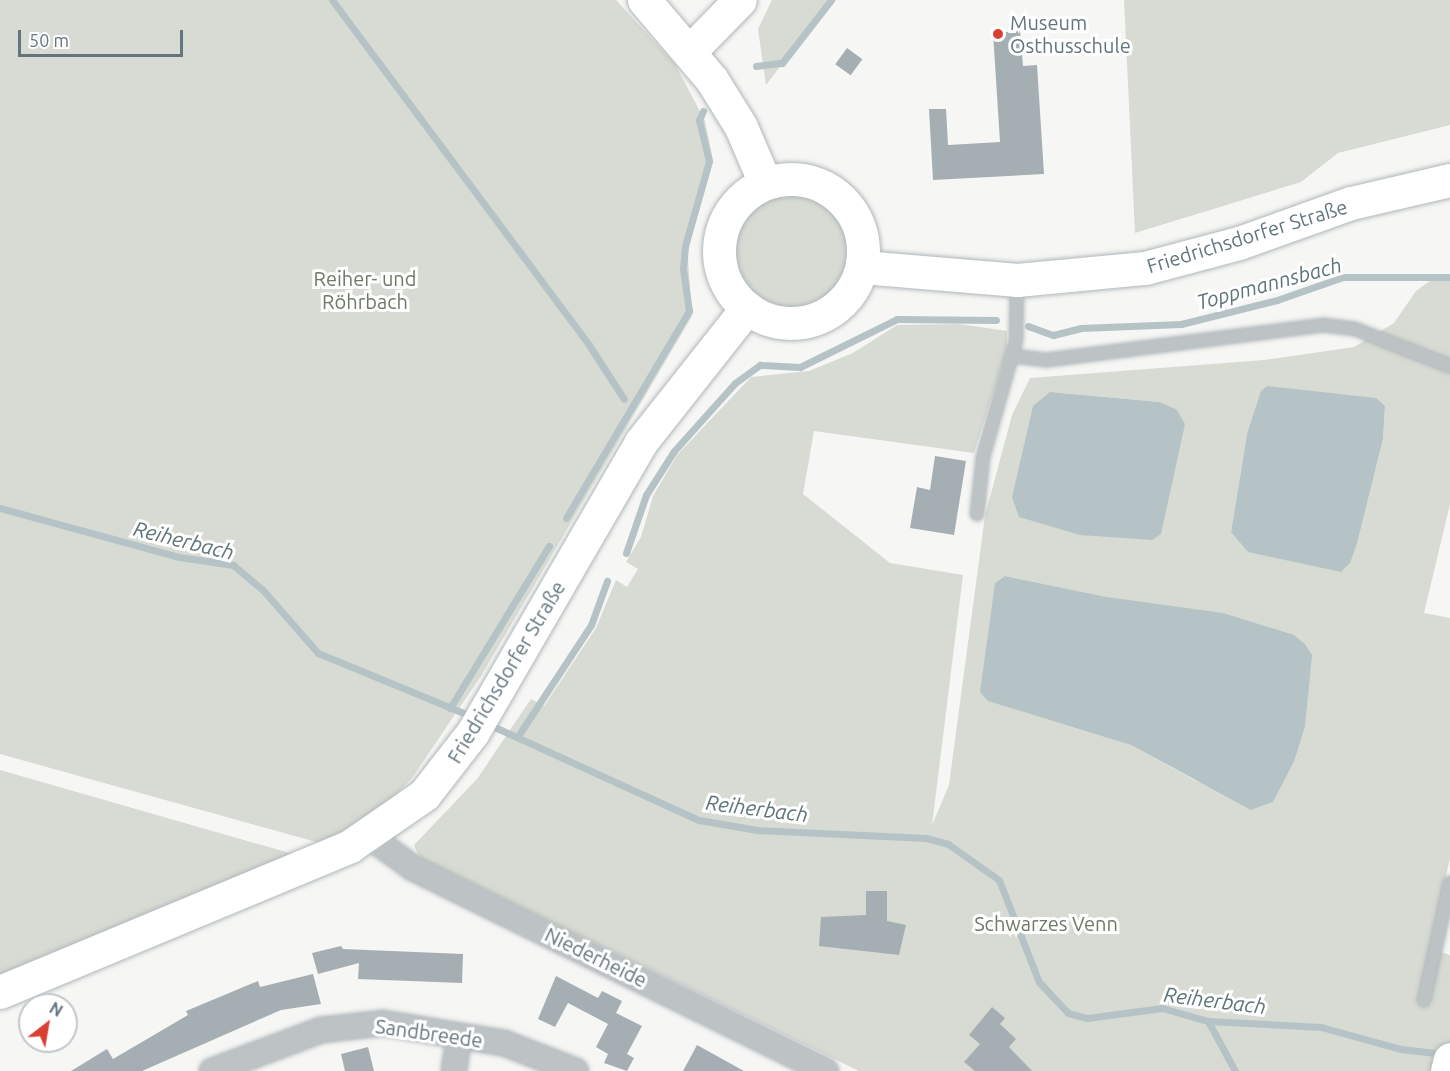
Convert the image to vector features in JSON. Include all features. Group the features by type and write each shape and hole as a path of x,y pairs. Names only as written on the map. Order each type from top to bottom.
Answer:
{"main road":[{"path":"644,0 690,51 741,127 765,183"},
{"path":"690,51 740,0"},
{"path":"803,179 844,201 858,221 864,243 862,267 850,293 831,311 811,320 768,319 747,308 731,290 720,265 720,235 733,208 765,183 803,179"},
{"name":"Friedrichsdorfer Straße","path":"862,267 1017,280 1145,268 1239,243 1351,203 1450,180"},
{"name":"Friedrichsdorfer Straße","path":"0,992 369,836 424,795 481,720 641,442 747,308"},
{"path":"1447,1071 1450,1059"}],"street":[{"name":"Niederheide","path":"369,836 413,868 826,1071"},
{"name":"Sandbreede","path":"212,1071 321,1030 383,1023 504,1044 576,1071"},
{"path":"454,1071 459,1037"}],"lane":[{"path":"977,514 983,457 1013,356 1017,280"},
{"path":"1013,356 1047,360 1323,325 1355,329 1450,366"},
{"path":"1424,1000 1450,884"}],"green space":[{"name":"Reiher- und Röhrbach","path":"0,0 616,0 675,64 705,121 713,160 687,245 692,316 481,676 412,778 380,811 320,843 0,754"},
{"path":"772,0 831,0 766,85 758,29"},
{"path":"1124,0 1450,0 1450,125 1338,153 1301,182 1135,233"},
{"path":"792,191 815,196 834,209 847,228 852,251 847,274 834,293 815,306 792,311 769,306 750,293 737,274 732,251 737,228 750,209 769,196"},
{"name":"Schwarzes Venn","path":"1450,277 1450,504 1424,613 1450,618 1450,858 1430,949 1450,955 1450,1071 859,1071 420,858 414,845 477,779 531,699 544,706 596,628 616,580 627,587 638,569 626,562 641,537 653,496 677,455 751,377 809,371 853,353 897,325 959,324 1007,331 1007,349 974,453 814,431 803,494 890,563 963,575 932,825 949,785 985,516 1012,415 1030,378 1264,360 1354,347 1394,323 1416,291 1434,278","holes":["1267,386 1385,406 1383,439 1358,540 1231,532 1247,434","1050,392 1160,402 1176,409","1005,576 1107,597 1305,727 1294,762 1273,802 1196,781 1131,745 1065,721"]},
{"path":"0,770 300,856 0,974"}],"shaded area":[{"path":"1267,386 1376,398 1385,406 1383,439 1358,540 1350,563 1341,572 1248,552 1231,532 1247,434 1261,391"},
{"path":"1050,392 1160,402 1176,409 1185,424 1161,534 1152,540 1080,535 1019,517 1012,497 1033,406"},
{"path":"1005,576 1107,597 1223,613 1294,635 1305,644 1312,655 1305,727 1294,762 1273,802 1251,810 1131,745 988,701 980,692 995,583"}],"building":[{"path":"1020,31 1023,66 1037,65 1044,174 933,180 929,109 946,109 948,145 1000,142 993,33"},
{"path":"847,48 862,59 851,75 835,64"},
{"path":"935,456 966,461 954,535 910,528 917,487 930,490"},
{"path":"866,891 887,891 887,921 906,925 899,955 819,946 821,917 866,915"},
{"path":"341,946 343,949 463,954 462,983 358,979 359,963 318,974 312,953"},
{"path":"313,974 321,1004 281,1010 142,1071 71,1071 107,1049 113,1059 188,1015 186,1011 258,981 260,987"},
{"path":"556,976 598,998 602,991 622,1001 616,1013 642,1026 627,1054 634,1058 627,1071 604,1063 608,1054 596,1047 608,1024 568,1003 555,1027 538,1019"},
{"path":"992,1007 1005,1018 1000,1024 1016,1039 1009,1047 1032,1071 975,1071 964,1062 980,1044 969,1035"},
{"path":"697,1045 744,1071 683,1071"},
{"path":"368,1047 374,1071 345,1071 341,1054"}],"waterway":[{"path":"332,0 589,345 624,399"},
{"path":"756,66 782,63 831,0"},
{"path":"566,518 689,311 683,269 685,246 709,161 699,120 703,111"},
{"name":"Toppmannsbach","path":"1028,326 1053,335 1081,328 1181,324 1277,300 1343,277 1450,277"},
{"name":"Toppmannsbach","path":"626,553 646,495 674,451 735,383 760,365 800,367 897,319 996,320"},
{"name":"Reiherbach","path":"0,508 179,557 233,565 262,589 318,653 473,717"},
{"path":"450,708 549,546"},
{"name":"Toppmannsbach","path":"518,736 591,625 607,581"},
{"name":"Reiherbach","path":"488,724 699,820 757,830 926,838 948,844 999,880 1039,982 1068,1013 1087,1018 1162,1008 1208,1021 1321,1027 1401,1049 1444,1054"},
{"path":"1208,1021 1235,1071"}],"place":[{"name":"Museum Osthusschule","path":"998,34"}]}
